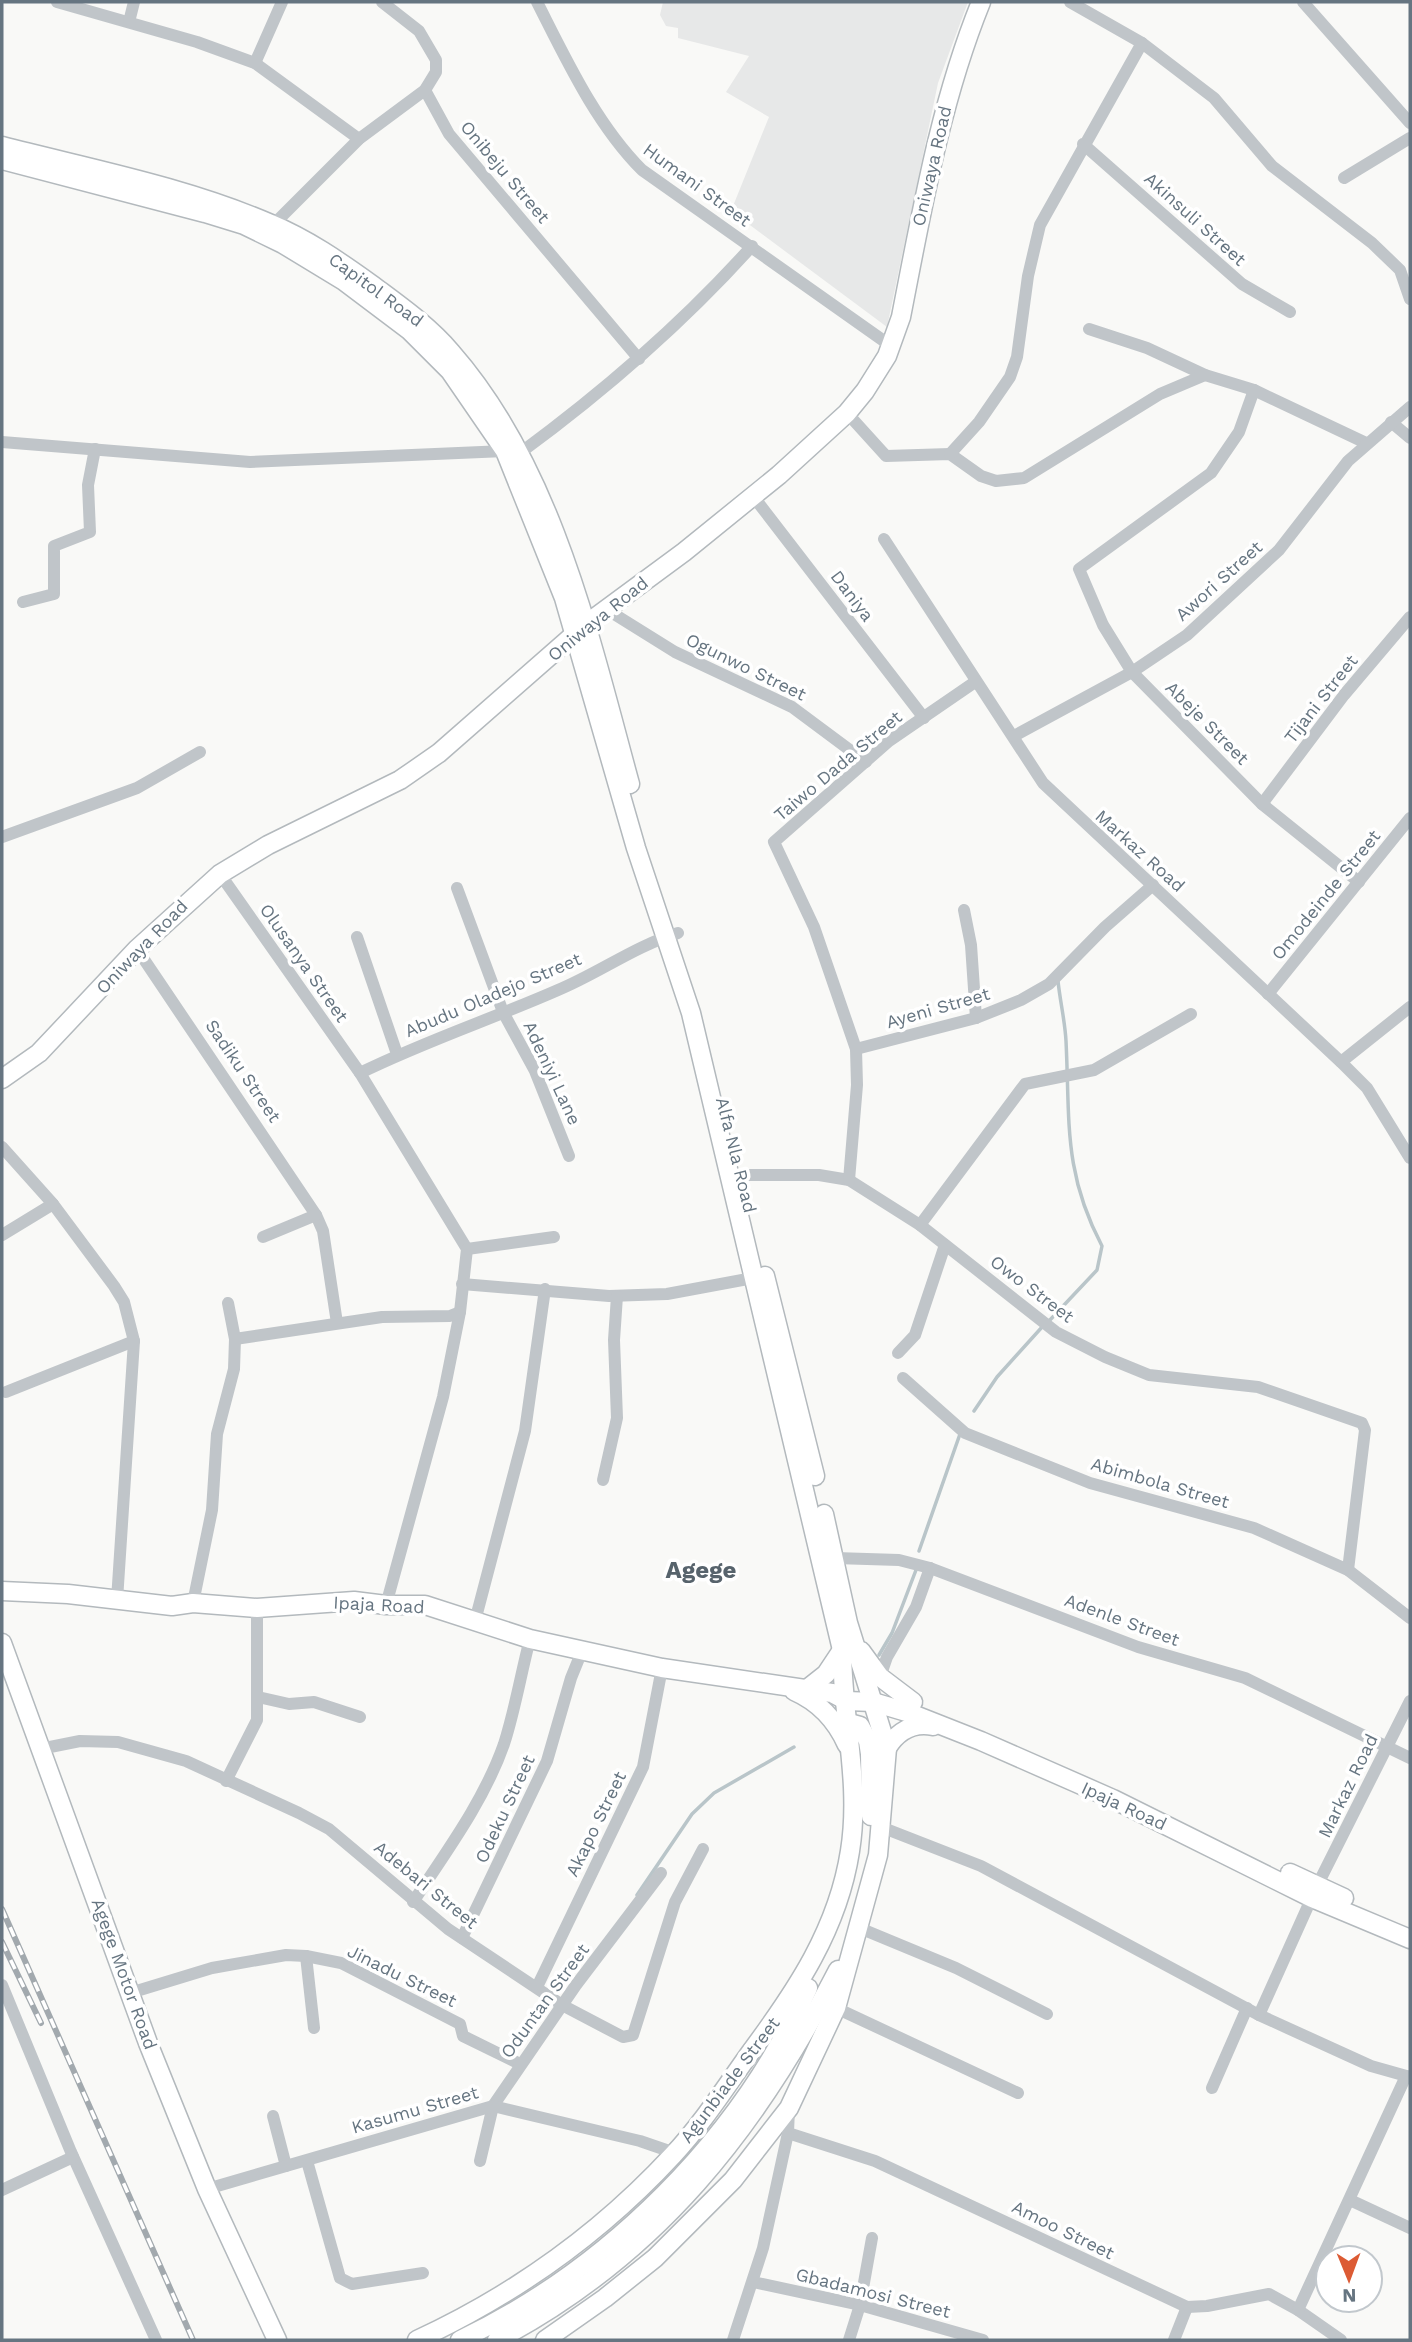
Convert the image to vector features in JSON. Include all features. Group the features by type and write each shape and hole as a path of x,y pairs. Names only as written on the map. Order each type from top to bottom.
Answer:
{"main road":[{"name":"Oniwaya Road","path":"2,1079 39,1053 137,949 220,874 268,845 400,780 488,713 606,609 753,496 847,413 865,391 891,346 901,317 941,118 981,2"},
{"name":"Capitol Road","path":"2,146 211,201 268,230 323,252 422,322 479,386 561,554 580,630"},
{"name":"Capitol Road","path":"2,160 268,230"},
{"name":"Alfa Nla Road","path":"580,630 673,934 691,1013 735,1175 829,1561 842,1650 842,1694"},
{"name":"Alfa Nla Road","path":"735,1175 753,1278 829,1561 848,1623 873,1689"},
{"name":"Ipaja Road","path":"2,1591 172,1606 193,1603 257,1608 354,1601 386,1605 425,1605 530,1639 662,1668 842,1694 873,1689 913,1702 1103,1785 1410,1939"},
{"name":"Agege Motor Road","path":"2,1643 130,1993 207,2189 256,2301 277,2340"},
{"path":"807,1689 826,1674 842,1650"},
{"path":"778,1685 808,1698 832,1718 852,1758"},
{"name":"Ipaja Road","path":"873,1689 953,1730 1113,1799 1315,1892 1410,1928"},
{"path":"545,2340 605,2298 655,2258 733,2180 789,2108 836,2008 857,1927 872,1887 881,1827 887,1748 873,1689"},
{"name":"Agunbiade Street","path":"417,2340 478,2309 553,2263 639,2190 675,2153 790,1998 825,1935 850,1854 853,1827 852,1758 849,1723 842,1694"},
{"path":"849,1723 860,1726 864,1732 870,1766 872,1811 857,1927"},
{"path":"887,1748 894,1737 916,1725 953,1730"},
{"path":"460,2340 543,2294 611,2243 675,2183 722,2126 770,2059 807,1990 825,1935"},
{"path":"497,2340 554,2308 624,2255 683,2202 776,2080 852,1946"},
{"name":"Agege Motor Road","path":"256,2301 257,2312 268,2340"}],"street":[{"path":"57,2 255,63 359,139"},
{"path":"129,22 134,2"},
{"path":"255,63 282,2"},
{"path":"268,230 359,139 425,90 437,67 431,48 419,31 382,2"},
{"name":"Humani Street","path":"537,2 573,74 629,158 661,185 752,246 891,346"},
{"path":"1070,2 1142,43 1214,98 1272,166 1372,243 1400,271 1408,284 1410,299"},
{"path":"1303,2 1410,123"},
{"path":"950,454 979,422 1010,377 1017,357 1028,276 1040,225 1142,43"},
{"name":"Onibeju Street","path":"425,90 449,134 639,359"},
{"path":"1344,178 1410,138"},
{"name":"Akinsuli Street","path":"1083,144 1242,284 1290,312"},
{"path":"2,442 158,457 250,462 512,452 579,410 639,359 752,246"},
{"path":"1089,328 1147,348 1205,375 1254,390 1366,443"},
{"path":"847,413 887,456 950,454 981,476 996,481 1024,478 1160,394 1205,375"},
{"name":"Abeje Street","path":"1254,390 1238,432 1211,474 1079,569 1103,625 1132,672 1262,804 1359,882"},
{"name":"Awori Street","path":"1014,736 1132,672 1187,635 1279,550 1348,461 1410,407"},
{"path":"1391,422 1410,438"},
{"path":"23,602 54,594 54,547 90,532 88,485 95,449"},
{"name":"Daniya","path":"753,496 923,718"},
{"name":"Markaz Road","path":"884,539 1043,783 1367,1088 1410,1157"},
{"name":"Ogunwo Street","path":"606,609 666,648 792,707 866,762"},
{"name":"Tijani Street","path":"1262,804 1344,695 1410,617"},
{"name":"Taiwo Dada Street","path":"849,1180 857,1085 856,1049 818,937 774,845 889,741 975,682"},
{"path":"2,837 137,788 200,752"},
{"name":"Omodeinde Street","path":"1268,994 1410,818"},
{"name":"Olusanya Street","path":"220,874 360,1073 467,1249"},
{"name":"Ayeni Street","path":"856,1049 976,1018 1049,984 1153,885"},
{"name":"Adeniyi Lane","path":"457,888 503,1012 535,1072 569,1156"},
{"path":"964,910 971,946 976,1018"},
{"name":"Abudu Oladejo Street","path":"360,1073 397,1055 557,990 673,934"},
{"path":"357,937 397,1055"},
{"name":"Sadiku Street","path":"137,949 316,1215 323,1231 337,1323"},
{"path":"1341,1062 1410,1007"},
{"path":"920,1226 1025,1084 1094,1070 1191,1014"},
{"path":"2,1147 54,1204 124,1302 134,1341 117,1600"},
{"name":"Owo Street","path":"735,1175 819,1175 849,1180 920,1226 1056,1332 1149,1375 1258,1387 1362,1423 1365,1430 1348,1570"},
{"path":"2,1235 54,1204"},
{"path":"263,1237 316,1215"},
{"path":"386,1605 443,1397 460,1312 467,1249 554,1237"},
{"path":"898,1353 915,1335 945,1245"},
{"path":"462,1284 617,1296 667,1294 753,1278"},
{"path":"475,1621 525,1431 545,1289"},
{"path":"603,1480 617,1418 614,1340 617,1296"},
{"path":"193,1603 212,1510 217,1434 234,1369 235,1339 229,1303"},
{"path":"235,1339 382,1317 450,1316 460,1312"},
{"path":"6,1392 134,1341"},
{"name":"Abimbola Street","path":"903,1378 965,1433 1090,1483 1254,1528 1348,1570 1410,1618"},
{"name":"Adenle Street","path":"829,1561 899,1560 930,1567 1138,1647 1245,1678 1410,1758"},
{"path":"873,1689 887,1657 916,1607 930,1567"},
{"path":"226,1781 257,1720 257,1608"},
{"path":"413,1902 457,1837 498,1756 530,1639"},
{"name":"Odeku Street","path":"463,1938 547,1761 571,1678 582,1651"},
{"name":"Akapo Street","path":"537,1987 643,1767 662,1668"},
{"path":"258,1697 289,1704 314,1702 360,1717"},
{"name":"Markaz Road","path":"1259,2015 1315,1892 1410,1701"},
{"name":"Adebari Street","path":"40,1749 97,1739 118,1741 186,1761 329,1829 413,1902 463,1938 562,2005 623,2037 633,2035 675,1902 703,1849"},
{"path":"881,1827 981,1866 1259,2015 1371,2066 1408,2077 1298,2310"},
{"name":"Oduntan Street","path":"480,2161 493,2106 562,2005 661,1873"},
{"path":"857,1927 956,1968 1047,2014"},
{"name":"Jinadu Street","path":"130,1993 212,1968 286,1955 306,1956 341,1963 460,2024 463,2036 520,2064"},
{"path":"306,1956 314,2028"},
{"path":"2,1985 73,2157 156,2340"},
{"path":"836,2008 1018,2093"},
{"path":"1212,2088 1247,2008"},
{"name":"Kasumu Street","path":"207,2189 493,2106 640,2141 675,2153"},
{"path":"733,2340 753,2282 789,2133 789,2108"},
{"path":"273,2116 286,2166"},
{"name":"Amoo Street","path":"789,2133 875,2161 1187,2307"},
{"path":"2,2190 73,2157"},
{"path":"307,2161 340,2278 352,2284 422,2273"},
{"path":"1350,2200 1410,2228"},
{"path":"849,2340 860,2305 872,2238"},
{"name":"Gbadamosi Street","path":"753,2282 860,2305 983,2340"},
{"path":"1174,2340 1187,2307 1207,2306 1269,2294 1298,2310 1341,2340"}],"shaded area":[{"path":"663,2 968,2 938,83 887,327 731,211 769,117 726,92 749,56 678,38 678,28 666,26 660,15"}],"waterway":[{"path":"1049,1321 1097,1270 1102,1246 1080,1194 1071,1146 1065,1034 1058,981"},
{"path":"974,1411 997,1377 1043,1326"},
{"path":"919,1551 960,1434"},
{"path":"879,1655 892,1633 916,1570"},
{"path":"637,1895 692,1814 714,1793 794,1747"}],"railway":[{"path":"2,1909 193,2340"},
{"path":"2,1942 41,2023"}],"district":[{"name":"Agege","path":"701,1570"}]}
